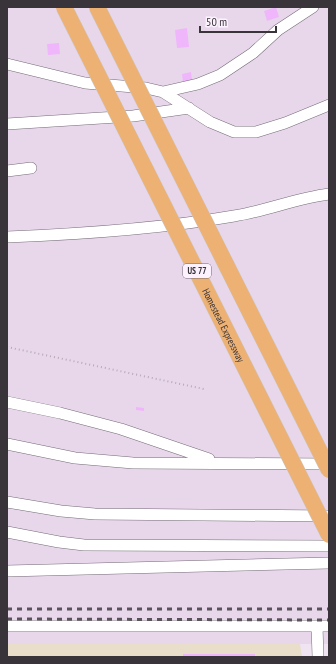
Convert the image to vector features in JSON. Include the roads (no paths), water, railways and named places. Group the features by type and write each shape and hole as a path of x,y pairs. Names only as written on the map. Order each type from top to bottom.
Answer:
{"highway":[{"name":"Homestead Expressway","path":"64,7 329,536"},
{"name":"US 77","path":"97,7 329,470"}],"street":[{"path":"163,92 198,84 220,75 253,53 278,30 313,7"},
{"path":"7,64 85,82 146,88 163,92 210,122 234,132 256,132 285,123 329,104"},
{"path":"7,124 133,116 189,108"},
{"path":"7,171 31,168"},
{"path":"7,237 154,228 262,211 318,195 329,194"},
{"path":"7,402 60,413 121,429 200,457 231,464"},
{"path":"7,444 90,459 133,462 329,464"},
{"path":"7,502 61,511 96,514 329,516"},
{"path":"7,532 84,545 227,547 329,546"},
{"path":"227,547 227,565"},
{"path":"7,571 329,563"},
{"path":"7,626 329,626"},
{"path":"317,626 318,657"}],"railway":[{"path":"7,609 329,609"},
{"path":"7,619 329,620"}]}
